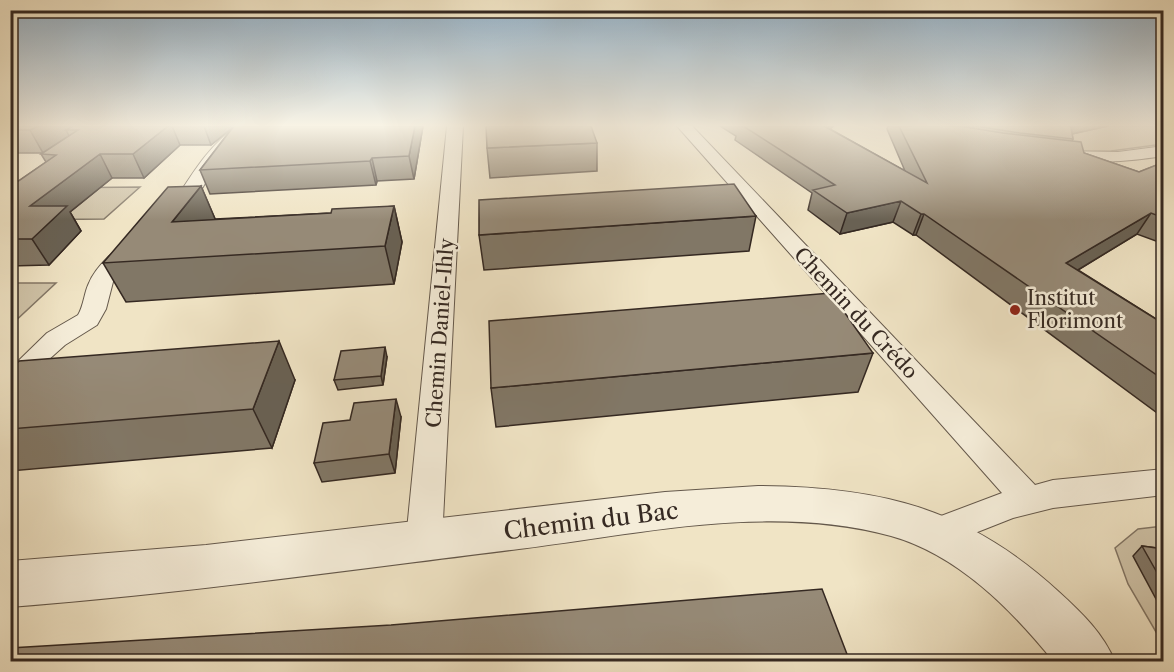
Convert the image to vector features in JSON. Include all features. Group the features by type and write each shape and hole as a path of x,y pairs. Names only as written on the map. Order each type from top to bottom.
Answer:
{"street":[{"path":"10,387 37,356 56,339 88,320 94,309 99,285 104,275 116,262 181,209 204,167 213,157"},
{"name":"Chemin Daniel-Ihly","path":"424,540 454,157"},
{"name":"Chemin du Crédo","path":"713,157 1028,500"},
{"path":"937,533 1028,500 1065,493 1164,482"},
{"name":"Chemin du Bac","path":"10,584 250,563 698,508 794,505 866,512 890,517 937,533 974,552 1032,597 1089,662"}],"shaded area":[{"path":"140,187 104,219 11,220 41,188"},
{"path":"11,283 56,283 11,325"},
{"path":"1163,526 1163,644 1128,584 1115,548 1138,529"}],"building":[{"path":"53,157 95,157 30,206 67,206 32,239 10,239 10,187"},
{"path":"210,157 384,157 372,158 370,161 200,170"},
{"path":"792,157 881,157 927,183 914,157 1097,157 1139,172 1164,162 1164,218 1151,213 1066,263 1164,324 1164,380 924,214 901,201 847,213 813,190 835,185"},
{"path":"734,184 756,216 479,235 479,200"},
{"path":"201,186 172,222 331,213 332,209 394,206 385,246 103,263 168,187"},
{"path":"831,293 873,353 491,388 489,321"},
{"path":"279,341 253,409 10,429 10,371 19,361"},
{"path":"385,347 381,376 334,380 341,351"},
{"path":"396,399 389,454 314,463 323,423 350,420 354,403"},
{"path":"1142,546 1164,549 1164,585"},
{"path":"822,589 850,662 10,662 10,648 391,625"}],"place":[{"name":"Institut Florimont","path":"1015,310"}]}
